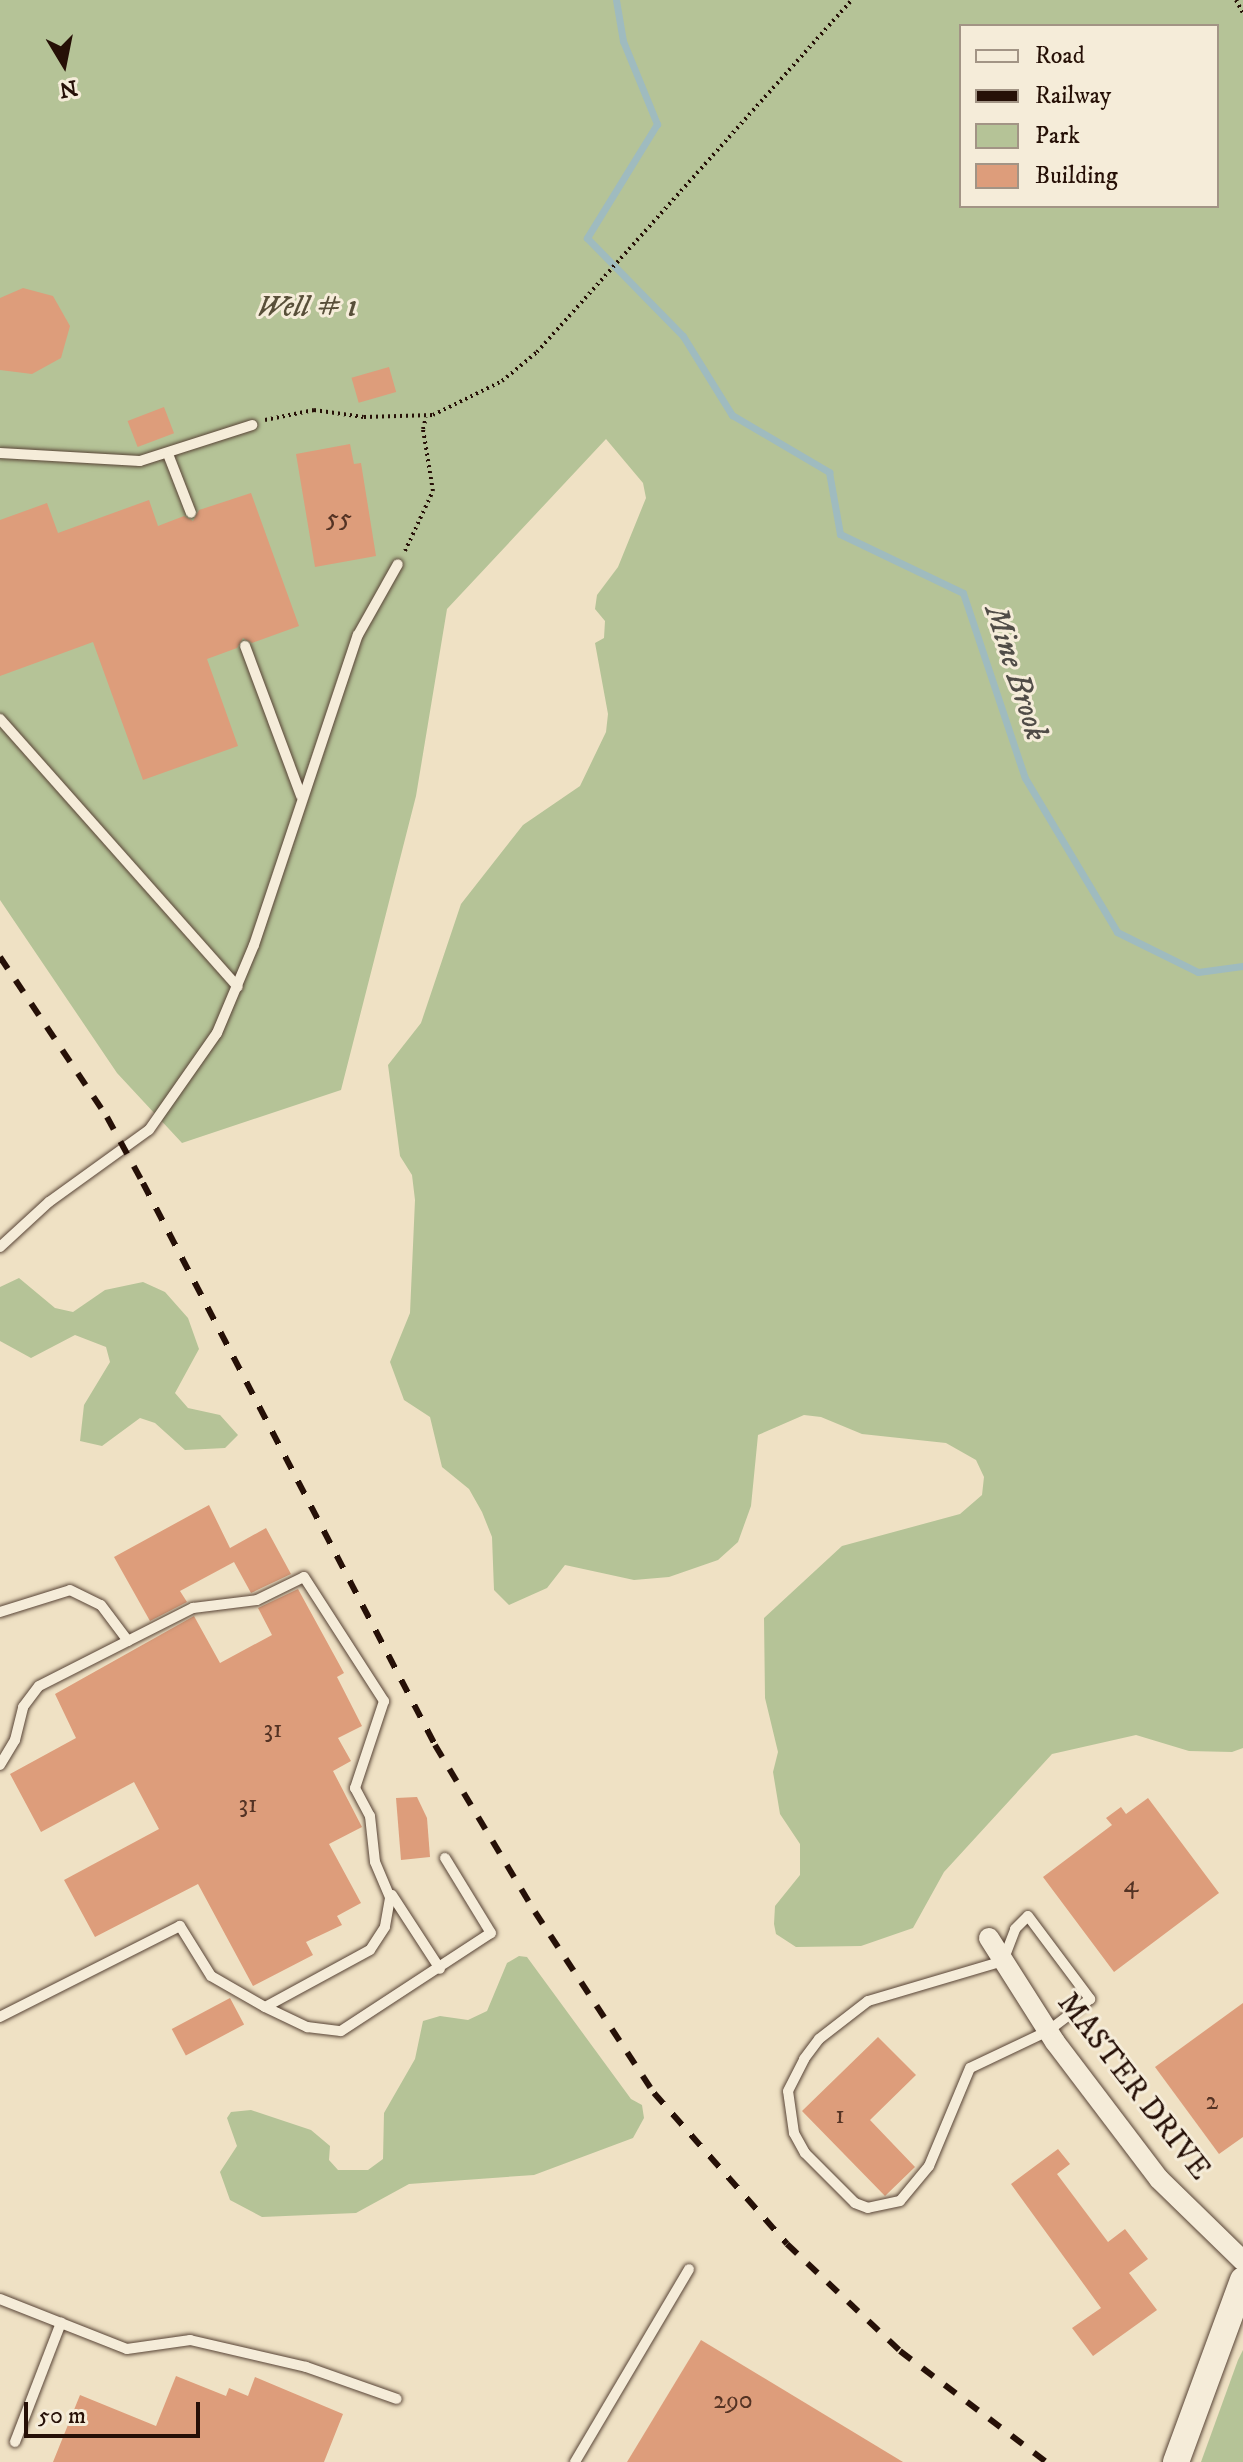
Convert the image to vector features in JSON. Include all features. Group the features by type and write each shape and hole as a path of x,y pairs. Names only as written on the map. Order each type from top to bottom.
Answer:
{"street":[{"name":"MASTER DRIVE","path":"989,1938 1048,2031 1159,2179 1243,2261"},
{"path":"1176,2462 1243,2280"}],"lane":[{"path":"0,453 126,461 168,454 252,425"},
{"path":"168,454 191,513"},
{"path":"0,1247 49,1202 149,1130 201,1061 238,987 358,635 398,564"},
{"path":"245,646 301,796"},
{"path":"0,719 238,987"},
{"path":"0,1765 15,1740 23,1707 39,1686 193,1608 257,1600 297,1577 308,1580 384,1701 355,1788 370,1816 375,1862 388,1890 440,1969"},
{"path":"0,1612 70,1590 101,1605 128,1641"},
{"path":"0,2017 180,1926 211,1976 299,2024 335,2032 360,2023 491,1933 445,1858"},
{"path":"265,2007 375,1945 388,1917 388,1890"},
{"path":"1028,1916 1090,1999 1048,2031 970,2068 929,2166 900,2201 868,2208 855,2203 805,2153 787,2109 788,2091 819,2039 868,2001 1003,1961 1015,1929 1028,1916"},
{"path":"575,2462 689,2269"},
{"path":"0,2299 127,2349 190,2340 306,2367 397,2399"},
{"path":"15,2442 61,2323"}],"path":[{"path":"252,425 293,411 428,415 468,402 521,367 852,0"},
{"path":"1236,0 1243,13"},
{"path":"398,564 433,495 423,423 428,415"}],"green space":[{"name":"Well # 1","path":"0,0 1243,0 1243,1748 1232,1752 1189,1751 1136,1735 1052,1754 944,1872 913,1928 861,1946 796,1947 776,1934 774,1924 775,1906 800,1875 800,1844 780,1814 773,1772 778,1752 765,1698 764,1618 842,1546 960,1514 982,1495 984,1477 976,1460 946,1443 862,1434 821,1417 804,1415 758,1435 751,1506 738,1542 718,1560 669,1577 634,1580 565,1565 547,1588 509,1605 494,1590 492,1537 482,1512 469,1489 442,1467 430,1417 404,1400 390,1362 410,1313 415,1200 412,1175 400,1156 388,1065 421,1023 461,904 523,825 580,786 606,732 608,714 595,643 604,638 605,621 595,609 597,595 618,567 646,498 643,483 606,439 447,609 416,796 341,1090 182,1143 117,1073 0,900"},
{"path":"19,1278 55,1308 73,1312 105,1290 143,1282 165,1292 188,1318 199,1349 175,1393 188,1408 220,1415 238,1435 225,1448 185,1450 155,1423 140,1418 102,1446 80,1441 84,1405 110,1362 106,1347 75,1335 31,1358 0,1341 0,1287"},
{"path":"519,1956 527,1957 631,2099 642,2105 644,2118 633,2138 534,2175 409,2184 356,2213 262,2217 230,2200 220,2172 237,2146 227,2118 231,2112 251,2110 311,2130 330,2146 329,2160 338,2170 368,2170 383,2159 384,2113 415,2059 423,2021 440,2016 468,2020 487,2011 507,1963"},
{"path":"1243,2350 1243,2462 1201,2462 1238,2360"}],"building":[{"path":"23,288 53,296 70,326 61,358 32,374 0,370 0,298"},
{"path":"389,367 396,392 359,403 352,378"},
{"path":"164,407 174,433 138,447 128,421"},
{"path":"350,444 354,464 361,463 376,556 315,567 296,454"},
{"path":"251,493 299,626 252,643 243,638 237,648 207,659 238,746 143,780 93,642 0,676 0,520 47,503 58,533 149,500 158,526 184,516 193,521 199,510"},
{"path":"209,1505 230,1548 266,1528 291,1574 251,1593 234,1562 180,1591 187,1602 150,1621 114,1557"},
{"path":"298,1589 344,1673 337,1677 362,1726 338,1738 351,1761 333,1771 362,1827 329,1844 361,1903 337,1916 342,1925 306,1942 313,1955 253,1986 198,1884 95,1937 64,1880 159,1829 134,1782 41,1832 10,1774 76,1738 55,1694 194,1616 220,1663 272,1635 258,1608"},
{"path":"417,1797 427,1818 430,1857 401,1860 396,1798"},
{"path":"1148,1798 1219,1893 1114,1972 1043,1877 1112,1825 1106,1818 1121,1807 1126,1814"},
{"path":"230,1998 244,2024 186,2055 172,2029"},
{"path":"1243,2003 1243,2137 1219,2154 1155,2067"},
{"path":"878,2037 916,2075 870,2120 915,2167 885,2196 802,2111"},
{"path":"1058,2149 1070,2164 1057,2174 1108,2242 1125,2229 1148,2259 1129,2273 1157,2310 1093,2356 1072,2328 1101,2308 1011,2184"},
{"path":"701,2340 903,2462 627,2462"},
{"path":"176,2376 226,2396 229,2388 248,2396 255,2377 343,2414 324,2462 53,2462 80,2395 156,2426"}],"waterway":[{"name":"Mine Brook","path":"616,0 623,41 657,124 587,238 683,336 732,415 829,472 840,534 963,593 1025,778 1117,932 1198,972 1243,966"}],"railway":[{"path":"0,957 107,1117 435,1745 535,1912 654,2093 787,2244 900,2351 1046,2462"}]}
